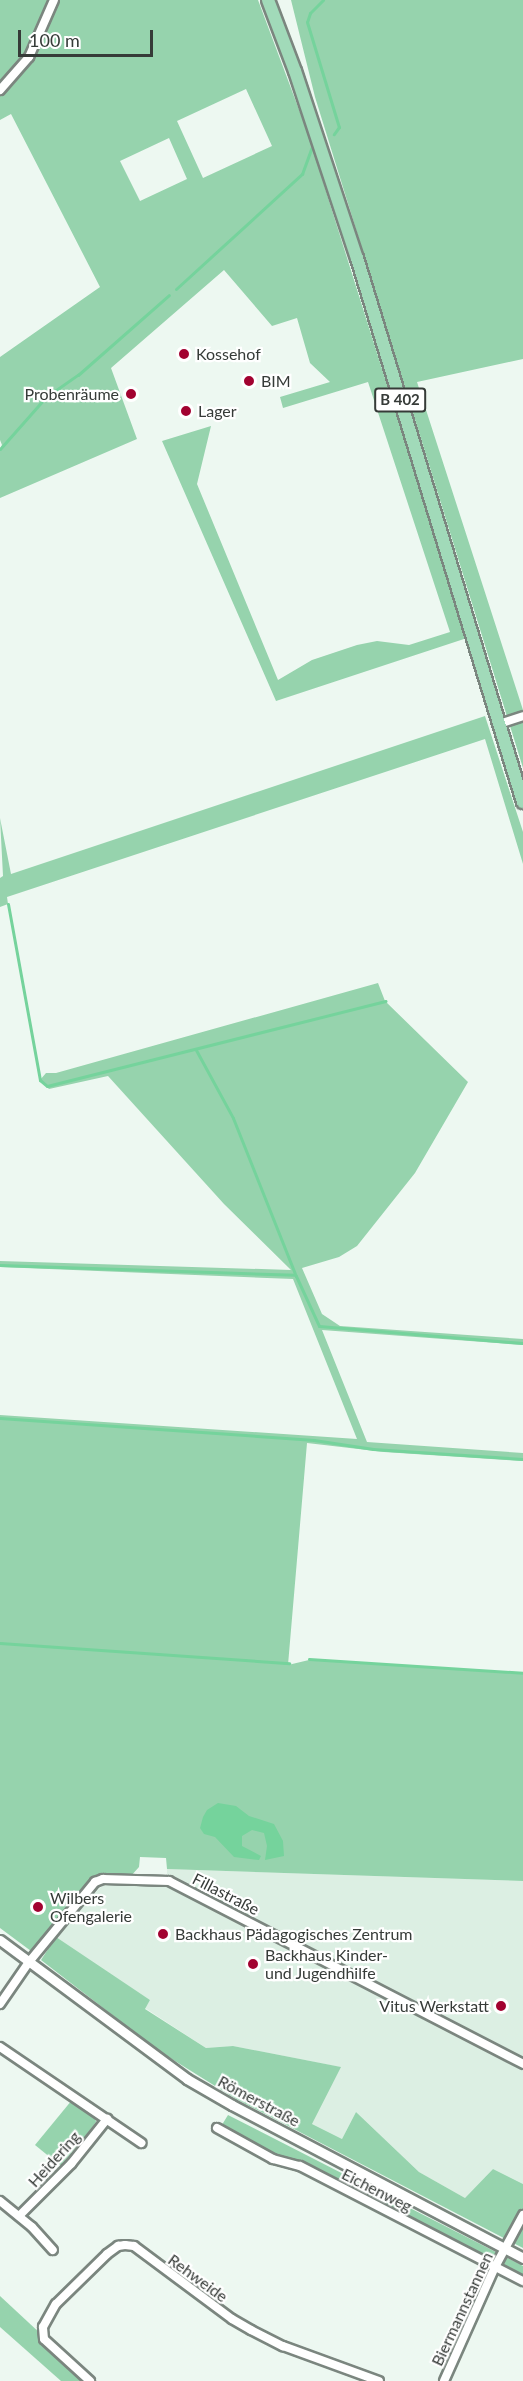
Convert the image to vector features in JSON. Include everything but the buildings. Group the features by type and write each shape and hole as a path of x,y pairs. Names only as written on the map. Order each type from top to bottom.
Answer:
{"main road":[{"name":"B 402","path":"268,0 295,71 357,258 523,802"}],"street":[{"path":"0,90 29,57 54,0"},
{"path":"499,724 523,716"},
{"name":"Fillastraße","path":"29,1962 95,1882 103,1879 169,1881 523,2064"},
{"name":"Römerstraße","path":"0,1940 156,2058 196,2084 523,2258"},
{"path":"0,2004 29,1962"},
{"path":"0,2047 141,2143"},
{"name":"Heidering","path":"19,2216 71,2163 107,2119"},
{"name":"Eichenweg","path":"217,2128 273,2159 300,2166 523,2281"},
{"path":"0,2201 19,2216 53,2250"},
{"path":"505,2248 523,2215"},
{"name":"Rehweide","path":"90,2381 44,2339 43,2327 56,2304 107,2254 118,2246 125,2245 134,2246 232,2319 251,2330 283,2346 378,2381"},
{"name":"Biermannstannen","path":"444,2381 505,2248"}],"shaded area":[{"path":"0,0 48,0 27,52 8,79 0,85"},
{"path":"58,0 258,0 307,131 467,638 276,701 162,441 211,426 197,484 278,680 312,660 357,645 377,641 409,645 450,632 368,382 283,408 280,397 330,382 310,363 297,318 272,326 224,270 111,368 137,439 0,498 0,449 2,445 0,440 0,357 100,287 11,114 0,120 0,96 14,84 34,57","holes":["246,89 272,146 203,178 177,121","169,138 187,179 140,201 120,161"]},
{"path":"291,0 523,0 523,359 417,382 523,710 523,768 315,97"},
{"path":"485,716 523,832 523,864 485,739 7,897 8,904 0,907 0,878 3,876 0,818 11,874"},
{"path":"378,983 385,1001 468,1082 415,1173 357,1246 339,1257 302,1268 322,1314 340,1326 523,1339 523,1345 322,1330 367,1442 523,1453 523,1461 384,1452 307,1443 288,1665 309,1660 523,1674 523,1881 167,1869 166,1858 140,1857 139,1867 130,1877 93,1878 31,1951 0,1928 0,1415 357,1439 293,1279 0,1267 0,1261 291,1270 224,1204 108,1076 49,1089 40,1080 46,1073 56,1073"},
{"path":"218,1803 236,1806 249,1816 274,1824 283,1841 284,1856 265,1860 267,1846 264,1833 252,1830 242,1836 242,1846 261,1856 259,1860 234,1857 215,1837 204,1834 200,1828 203,1817 207,1810"},
{"path":"167,1869 523,1881 523,2184 493,2169 465,2198 419,2172 356,2112 342,2139 312,2124 340,2067 233,2046 206,2048 145,2008 150,2000 56,1938 82,1904 107,1882 167,1886"},
{"path":"56,1937 150,2000 145,2009 206,2048 233,2046 341,2067 312,2124 342,2139 356,2112 419,2172 465,2198 493,2169 523,2184 523,2248 236,2099 159,2051 41,1960"},
{"path":"72,2100 95,2117 96,2122 62,2167 35,2145"},
{"path":"228,2115 523,2266 523,2281 353,2190 220,2128"},
{"path":"0,2296 90,2381 61,2381 0,2327"}],"waterway":[{"path":"323,0 310,13 307,22 339,127 334,134"},
{"path":"176,289 302,174 311,149"},
{"path":"0,449 46,397 78,375 169,295"},
{"path":"8,904 40,1080 47,1086 385,1001"},
{"path":"196,1050 233,1118 296,1276 319,1326 523,1343"},
{"path":"0,1265 295,1275"},
{"path":"0,1418 314,1440 373,1449 523,1459"},
{"path":"0,1643 289,1663"},
{"path":"309,1659 523,1673"}],"place":[{"name":"Kossehof","path":"184,354"},
{"name":"BIM","path":"249,381"},
{"name":"Probenräume","path":"131,394"},
{"name":"Lager","path":"186,411"},
{"name":"Wilbers Ofengalerie","path":"38,1907"},
{"name":"Backhaus Pädagogisches Zentrum","path":"163,1934"},
{"name":"Backhaus Kinder- und Jugendhilfe","path":"253,1964"},
{"name":"Vitus Werkstatt","path":"501,2006"}]}
